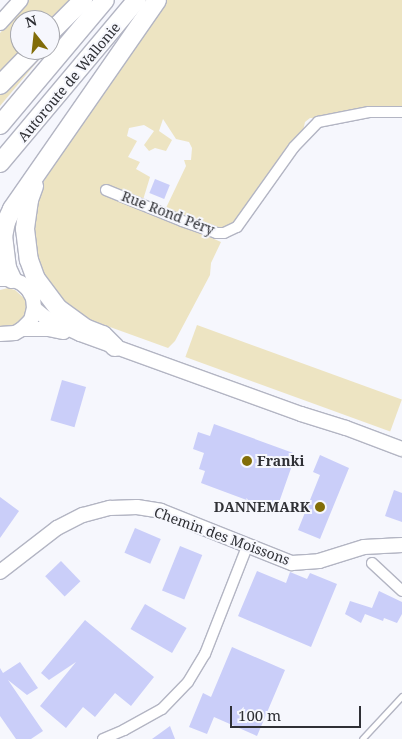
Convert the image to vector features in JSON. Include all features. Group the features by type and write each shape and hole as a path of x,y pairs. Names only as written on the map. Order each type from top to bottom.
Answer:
{"highway":[{"path":"60,24 83,0"},
{"name":"Autoroute de Wallonie","path":"0,125 105,0"},
{"name":"Autoroute de Wallonie","path":"0,164 137,0"},
{"path":"6,279 7,268 4,252 6,222 158,0"},
{"path":"0,85 24,60"},
{"path":"46,161 35,184 26,216 26,243 36,279 59,309 87,328 103,335 115,347"}],"main road":[{"path":"0,23 21,0"},
{"path":"0,334 15,333 22,329 31,320 34,308 28,289 6,279"},
{"path":"34,308 46,318 80,334 402,449"},
{"path":"22,329 48,329 80,334"},
{"name":"Chemin des Moissons","path":"0,572 57,528 83,515 110,508 137,507 161,511 247,547 292,563 319,561 364,547 402,545"}],"street":[{"name":"Rue Rond Péry","path":"106,190 216,233 229,231 237,227 294,147 318,122 369,112 402,112"},
{"path":"103,739 126,735 162,709 188,682 205,654 247,547"},
{"path":"372,563 402,591"}],"lane":[{"path":"362,739 402,696"}],"shaded area":[{"path":"29,0 72,0 60,13 60,10 20,10"},
{"path":"167,0 402,0 402,106 363,108 325,118 310,118 305,122 303,131 234,224 225,229 217,229 166,208 186,166 184,160 191,160 192,148 189,142 176,139 163,119 159,131 172,140 166,151 155,148 149,151 144,145 154,131 144,125 129,128 127,136 137,141 128,157 140,162 136,169 150,177 143,200 119,189 116,196 221,242 211,263 210,275 175,341 168,348 74,314 53,299 31,252 30,225 38,192 47,176"},
{"path":"10,22 10,60 14,60 0,75 0,33"},
{"path":"30,60 39,60 0,106 0,92"},
{"path":"8,288 15,290 25,299 27,312 25,318 15,327 0,328 0,290"},
{"path":"197,325 402,400 390,432 185,357"}],"building":[{"path":"155,179 170,185 164,199 149,193"},
{"path":"62,380 86,387 74,427 50,420"},
{"name":"Franki","path":"214,424 296,454 276,511 201,483 205,471 199,469 204,453 193,449 198,432 210,436"},
{"name":"DANNEMARK","path":"320,455 349,468 320,539 298,530 320,475 313,472"},
{"path":"394,490 402,493 402,522 385,516"},
{"path":"0,497 19,511 0,538"},
{"path":"135,528 161,539 150,564 124,553"},
{"path":"180,546 202,555 184,599 162,591"},
{"path":"61,561 80,581 65,596 45,576"},
{"path":"257,571 286,583 290,572 307,579 310,573 337,584 311,647 238,616"},
{"path":"379,591 402,602 402,614 397,623 384,618 383,621 365,614 361,623 345,614 350,601 372,608"},
{"path":"145,604 187,628 172,653 130,629"},
{"path":"85,620 154,677 131,706 115,693 95,717 83,707 66,728 40,706 76,662 49,680 41,673"},
{"path":"232,647 285,670 257,736 214,717 207,734 189,727 203,693 211,697"},
{"path":"20,662 38,688 27,695 8,680 43,731 31,739 16,739 0,716 0,668 3,673"},
{"path":"170,726 175,739 152,739"}],"place":[{"name":"Franki","path":"247,461"},
{"name":"DANNEMARK","path":"320,507"}]}
